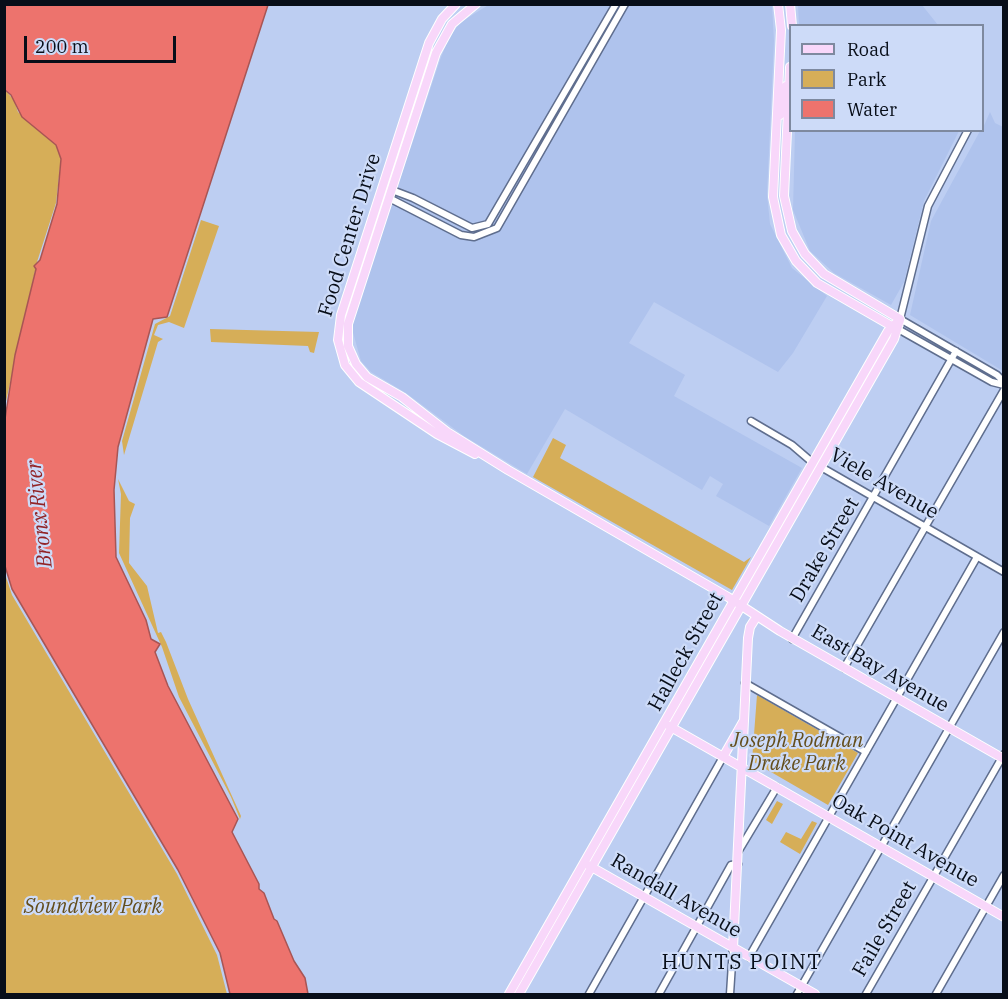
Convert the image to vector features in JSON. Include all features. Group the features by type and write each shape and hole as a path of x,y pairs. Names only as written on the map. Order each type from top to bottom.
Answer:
{"main road":[{"name":"Food Center Drive","path":"456,4 438,25 429,43 338,327 339,348 348,369 363,386 399,406 437,434 508,470"},
{"name":"Food Center Drive","path":"476,4 458,17 443,37 358,292 347,335 350,352 359,369 447,432 508,470 738,603"},
{"path":"778,4 781,30 774,206 781,235 790,253 817,283 895,328"},
{"path":"789,4 792,24"},
{"path":"775,140 789,73"},
{"path":"789,89 784,196 792,231 805,254 824,274 900,319"},
{"path":"358,292 367,235"},
{"name":"Halleck Street","path":"519,994 900,319"},
{"name":"East Bay Avenue","path":"738,603 792,639 1003,757"},
{"path":"733,948 748,638 750,627 757,616"},
{"path":"723,757 743,722"},
{"name":"Halleck Street","path":"509,994 584,863 669,726"},
{"name":"Oak Point Avenue","path":"669,726 1004,916"},
{"name":"Randall Avenue","path":"584,863 749,957 799,991 815,994"}],"street":[{"path":"381,192 466,227 477,228 488,224 616,4"},
{"path":"390,194 466,236 485,234 497,228 625,4"},
{"path":"967,132 928,206 900,319 997,375 1004,384"},
{"path":"895,328 992,382 1004,384"},
{"name":"Drake Street","path":"792,639 956,351"},
{"path":"844,668 1004,390"},
{"name":"Viele Avenue","path":"751,422 792,445 817,465 1004,572"},
{"path":"749,957 977,557"},
{"path":"799,991 1004,632"},
{"path":"745,683 866,752"},
{"path":"589,994 723,757"},
{"name":"Faile Street","path":"866,994 1003,757"},
{"path":"738,852 754,829 777,787"},
{"path":"740,828 754,829"},
{"path":"659,994 731,865 738,864"},
{"path":"936,994 1004,875"},
{"path":"721,884 737,885"},
{"path":"730,994 733,948"}],"shaded area":[{"path":"490,4 772,5 774,41 767,194 770,224 792,268 827,296 793,353 778,372 654,302 629,343 685,375 674,396 802,468 769,526 716,496 723,484 710,476 702,490 565,409 527,474 464,436 406,393 371,372 361,361 352,329 355,314 440,60 449,37 461,22"},
{"path":"798,5 922,5 937,24 799,24"},
{"path":"990,112 995,123 1003,127 1003,371 910,315 931,221 979,132 984,132 984,126"},
{"path":"795,132 958,132 924,201 904,282 891,305 834,273 810,251 793,210"}],"green space":[{"path":"5,90 14,100 18,112 56,145 61,159 56,203 37,262 5,406"},
{"path":"201,220 219,226 184,328 169,322 158,325 154,335 163,339 158,342 124,455 122,441 155,324 170,316"},
{"path":"210,329 319,332 314,353 310,352 308,346 211,342"},
{"path":"553,438 566,445 560,458 744,562 751,557 732,590 533,477"},
{"path":"118,479 129,501 135,504 130,518 129,563 147,586 158,633 161,632 166,642 188,699 241,816 240,819 179,697 162,647 119,553 121,494"},
{"name":"Soundview Park","path":"5,574 12,595 177,874 217,955 227,994 5,994"},
{"name":"Joseph Rodman Drake Park","path":"757,695 858,753 828,805 752,761"},
{"path":"777,801 783,804 772,824 766,820"},
{"path":"812,821 817,823 800,854 780,842 786,832 801,839"}],"water":[{"name":"Bronx River","path":"4,5 268,5 167,317 153,319 118,447 114,490 116,557 146,620 151,639 160,644 155,652 168,686 238,819 232,832 259,884 259,889 264,893 294,961 305,978 308,994 230,994 220,953 178,870 12,589 5,566 5,419 15,355 36,269 34,266 40,260 57,204 61,159 56,145 22,117 11,95 5,90"}],"district":[{"name":"HUNTS POINT","path":"742,963"}]}
